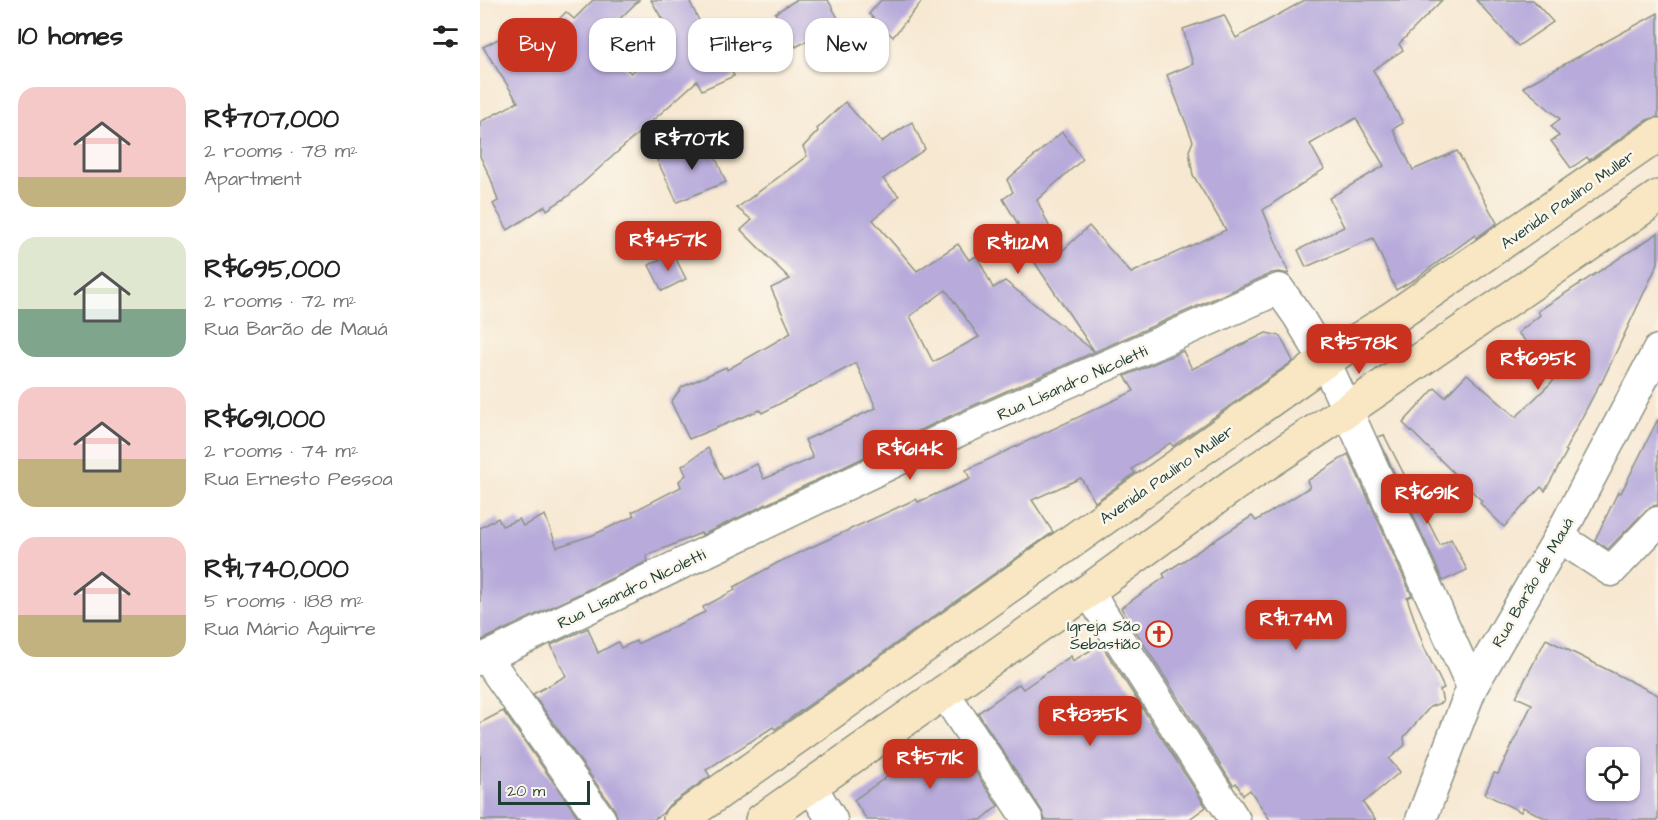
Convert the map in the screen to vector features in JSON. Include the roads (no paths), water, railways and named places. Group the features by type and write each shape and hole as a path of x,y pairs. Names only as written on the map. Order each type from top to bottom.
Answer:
{"main road":[{"name":"Avenida Paulino Muller","path":"680,820 1326,361 1391,319 1658,135"},
{"path":"762,820 1088,591 1235,484 1658,198"}],"street":[{"name":"Rua Lisandro Nicoletti","path":"483,658 959,431 1279,290 1326,361 1473,687"},
{"name":"Rua Barão de Mauá","path":"1421,820 1473,687 1559,537 1658,350"},
{"path":"1559,537 1611,571 1658,522"},
{"path":"1088,591 1235,820"},
{"path":"483,658 601,820"},
{"path":"943,691 1028,820"},
{"path":"811,786 832,820"}],"place":[{"name":"Igreja São Sebastião","path":"1159,634"}]}
